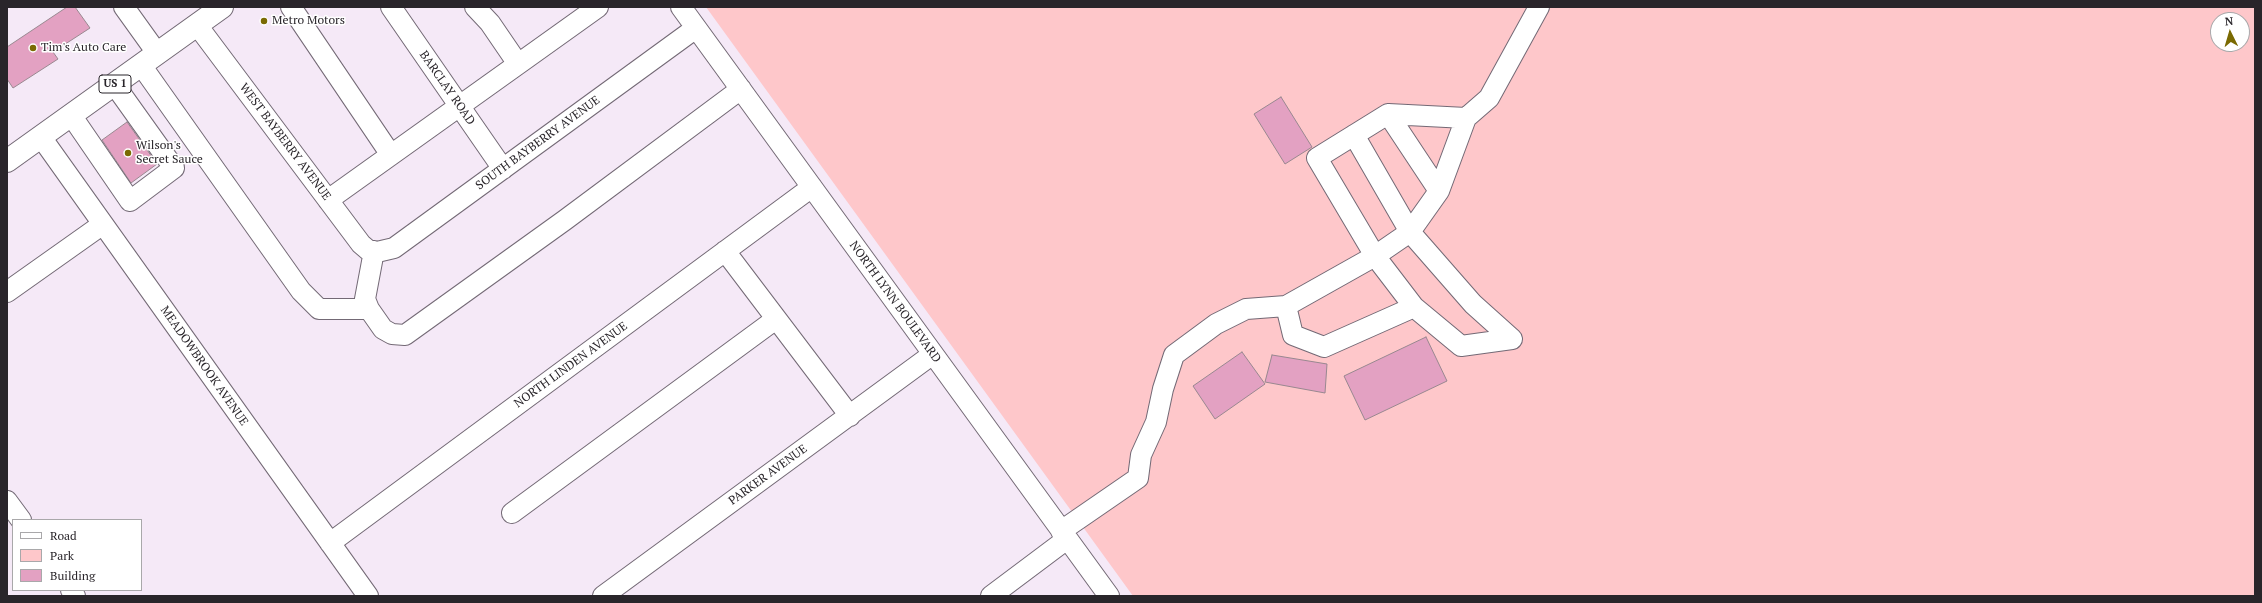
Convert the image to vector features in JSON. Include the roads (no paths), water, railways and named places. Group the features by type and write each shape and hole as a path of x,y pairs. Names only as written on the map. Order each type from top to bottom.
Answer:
{"highway":[{"name":"US 1","path":"8,159 222,7"}],"street":[{"path":"291,7 391,155"},
{"name":"BARCLAY ROAD","path":"391,7 503,169"},
{"path":"475,7 490,23 518,64"},
{"path":"328,200 598,7"},
{"name":"NORTH LYNN BOULEVARD","path":"681,7 1109,596"},
{"path":"991,596 1064,535 1138,478 1141,455 1156,422 1163,389 1174,355 1216,324 1246,309 1286,306 1375,256 1410,232 1439,191 1466,118 1489,98 1539,7"},
{"path":"127,8 149,59 301,291 319,309 369,309"},
{"name":"WEST BAYBERRY AVENUE","path":"197,25 361,244 375,252"},
{"name":"SOUTH BAYBERRY AVENUE","path":"375,252 394,248 696,28"},
{"path":"71,115 130,201 174,168 114,84"},
{"path":"375,252 365,298 369,309 383,329 392,334 405,335 416,329 662,149 741,89"},
{"path":"1354,135 1410,232 1473,304 1512,339 1460,346 1414,307 1375,256 1317,158 1354,135 1388,114 1466,118"},
{"path":"1388,114 1439,191"},
{"name":"MEADOWBROOK AVENUE","path":"41,137 368,596"},
{"name":"NORTH LINDEN AVENUE","path":"330,543 812,187"},
{"path":"7,292 103,224"},
{"path":"725,251 850,416"},
{"path":"1286,306 1292,336 1324,347 1414,307"},
{"path":"512,513 776,319"},
{"name":"PARKER AVENUE","path":"603,596 933,354"},
{"path":"7,501 20,519"}],"place":[{"name":"Metro Motors","path":"264,21"},
{"name":"Tim's Auto Care","path":"33,48"},
{"name":"Wilson's Secret Sauce","path":"128,153"}]}
